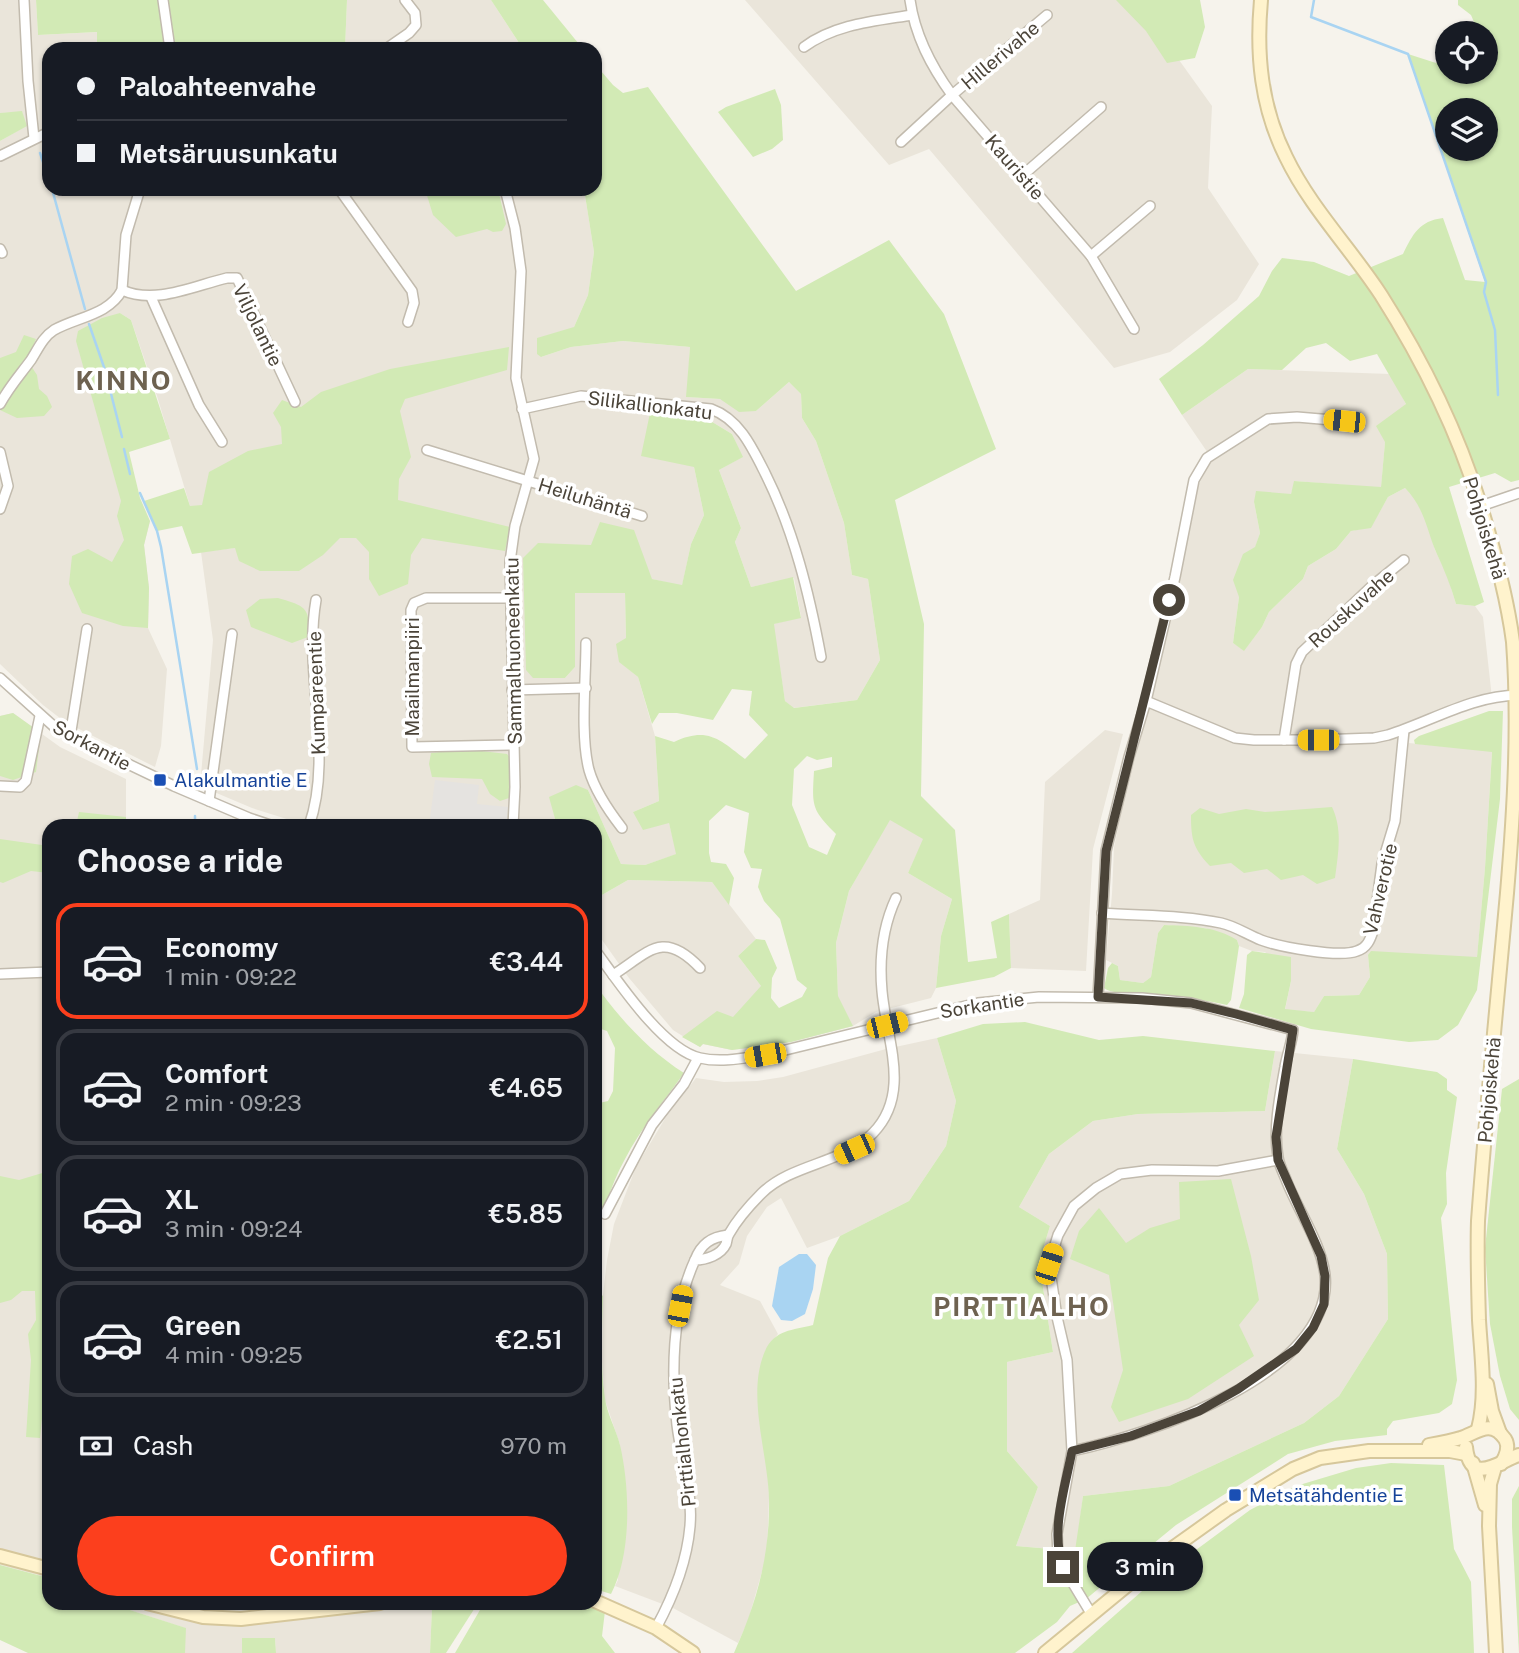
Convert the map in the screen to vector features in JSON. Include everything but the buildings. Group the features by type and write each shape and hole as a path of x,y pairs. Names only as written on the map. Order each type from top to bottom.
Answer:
{"main road":[{"name":"Pohjoiskehä","path":"1261,0 1258,47 1260,70 1273,127 1303,186 1378,291 1424,365 1447,415 1480,506 1513,642 1518,695 1515,836 1478,1221 1482,1412 1474,1431"},
{"name":"Pohjoiskehä","path":"1482,1360 1492,1411 1502,1435"},
{"path":"1408,1450 1451,1441 1491,1427 1519,1444"},
{"path":"1474,1431 1466,1447 1480,1484 1489,1526"},
{"path":"1496,1653 1489,1526 1490,1483 1508,1450 1502,1435"},
{"path":"1045,1653 1170,1550 1226,1510 1293,1469 1321,1458 1368,1451 1451,1451 1470,1458 1487,1470 1519,1455"},
{"path":"0,1556 42,1567"},
{"path":"602,1604 656,1628 693,1653"},
{"path":"178,1610 203,1617 226,1619 292,1610"}],"street":[{"path":"24,0 34,138"},
{"path":"163,0 169,42"},
{"path":"396,42 415,25 415,13 405,0"},
{"name":"Kauristie","path":"910,0 924,51 952,95 1091,256 1134,329"},
{"path":"804,47 833,31 912,15"},
{"name":"Hillerivahe","path":"901,142 1047,15"},
{"path":"1023,175 1101,107"},
{"path":"0,156 42,135"},
{"path":"0,404 10,385 53,331 114,303 122,290 126,234 138,196"},
{"path":"344,196 412,291 414,303 408,322"},
{"name":"Sammalhuoneenkatu","path":"507,196 515,228 521,271 515,367 534,459 512,540 510,598 513,819"},
{"path":"1091,256 1150,206"},
{"name":"Viljolantie","path":"122,290 135,296 151,297 227,278 237,278 295,402"},
{"path":"151,297 199,405 222,442"},
{"name":"Silikallionkatu","path":"522,409 582,396 711,408 727,417 746,438 782,507 801,566 821,657"},
{"path":"1098,997 1106,851 1146,701 1194,480 1207,458 1268,419 1297,417 1344,421"},
{"name":"Heiluhäntä","path":"427,450 642,516"},
{"path":"0,452 8,486 0,509"},
{"path":"1480,506 1519,493"},
{"name":"Rouskuvahe","path":"1284,740 1297,664 1302,652 1372,586 1404,560"},
{"name":"Maailmanpiiri","path":"510,598 426,598 414,603 411,610 412,747 514,745"},
{"name":"Kumpareentie","path":"311,819 318,798 319,778 313,657 313,617 316,600"},
{"path":"70,737 88,629"},
{"path":"209,801 232,634"},
{"path":"586,643 586,752 589,770 608,810 622,828"},
{"name":"Sorkantie","path":"0,678 40,716 70,737 209,801 255,819"},
{"path":"512,690 586,688"},
{"path":"1146,701 1235,738 1284,740 1374,738 1404,730 1473,702 1499,695 1518,695"},
{"path":"0,786 20,787 26,781 40,716"},
{"name":"Vahverotie","path":"1102,913 1218,923 1260,940 1288,947 1343,953 1364,948 1374,931 1382,864 1395,821 1404,730"},
{"name":"Pirttialhonkatu","path":"656,1628 679,1578 690,1527 690,1488 677,1426 674,1363 682,1295 695,1261 707,1260 726,1246 728,1235 761,1194 780,1179 854,1149 883,1121 895,1087 894,1057 882,993 881,946 896,898"},
{"path":"613,975 650,948 670,947 686,954 699,968"},
{"path":"602,960 650,1022 684,1052 698,1058 684,1084 652,1125 606,1214"},
{"path":"0,974 42,971"},
{"name":"Sorkantie","path":"698,1058 743,1059 956,1007 1007,999 1098,997 1191,1003 1293,1030 1276,1137 1278,1160"},
{"path":"1072,1451 1131,1436 1199,1411 1238,1389 1296,1349 1313,1328 1324,1304 1325,1276 1321,1256 1278,1160 1218,1171 1152,1170 1120,1174 1096,1188 1074,1206 1058,1235 1049,1264 1067,1360 1072,1451 1057,1534 1058,1554 1092,1615"}],"shaded area":[{"path":"0,0 36,0 38,35 98,32 97,42 42,42 42,196 585,196 594,252 588,295 574,327 541,357 571,347 623,341 690,347 687,397 720,399 756,411 789,382 801,394 802,418 816,441 844,523 852,575 868,579 880,660 857,700 793,708 785,701 773,624 801,617 794,578 751,587 735,542 741,528 719,470 742,457 732,434 709,420 694,467 704,515 691,544 682,586 652,579 591,545 534,678 565,678 575,667 575,593 625,593 626,638 620,662 638,677 655,736 659,801 633,812 669,823 677,854 645,865 621,864 588,790 550,797 555,819 287,819 200,786 213,640 201,552 234,548 190,506 131,320 120,313 121,501 150,521 144,545 149,588 148,628 167,669 161,746 155,767 65,722 0,664 0,141 26,126 22,112 0,113"},
{"path":"347,0 491,0 518,42 345,42"},
{"path":"745,0 1136,0 1212,106 1208,188 1259,264 1237,300 1170,352 1114,368 929,149 889,165"},
{"path":"1248,369 1390,374 1406,404 1385,442 1381,488 1295,481 1291,494 1254,502 1260,533 1239,597 1233,643 1244,650 1262,627 1269,612 1303,579 1308,566 1336,549 1351,531 1371,527 1388,497 1405,488 1415,499 1427,521 1456,604 1475,606 1483,617 1492,698 1411,725 1409,743 1492,751 1477,958 1368,955 1370,977 1359,995 1324,996 1314,1012 1285,1010 1291,981 1265,952 1239,946 1237,940 1205,928 1164,925 1158,933 1151,977 1143,983 1120,980 1118,966 1106,960 1114,847 1127,786 1149,709 1199,484 1212,459 1182,415"},
{"path":"13,713 60,747 126,779 126,819 42,819 42,1576 0,1565 0,716"},
{"path":"1105,730 1123,734 1093,849 1086,971 1011,968 1009,914 1040,900 1045,782"},
{"path":"435,780 479,785 477,804 508,807 507,819 430,819"},
{"path":"890,819 924,839 908,873 952,899 941,936 936,988 931,998 876,1012 853,1026 791,1042 732,1050 703,1044 700,1047 673,1030 629,978 602,940 602,895 628,880 712,882 756,939 738,956 761,986 765,1022 838,996 836,943 849,891"},
{"path":"937,1038 956,1101 946,1146 909,1201 840,1236 807,1248 781,1198 767,1207 747,1236 739,1264 720,1285 760,1301 778,1334 765,1351 769,1498 767,1554 748,1621 738,1643 673,1608 615,1586 618,1580 620,1445 605,1400 602,1361 603,1295 614,1224 636,1167 666,1117 696,1078 724,1082 783,1077"},
{"path":"1275,1051 1353,1059 1337,1149 1364,1194 1387,1254 1388,1319 1339,1396 1304,1423 1169,1486 1083,1496 1076,1551 1016,1546 1038,1487 1007,1451 1007,1362 1053,1352 1039,1262 1050,1226 1019,1207 1049,1154 1093,1121 1138,1114 1265,1111"},
{"path":"130,1610 432,1610 430,1653 276,1653 275,1638 243,1638 242,1653 185,1653 185,1628"}],"green space":[{"path":"36,0 347,0 345,42 97,42 97,32 38,35"},
{"path":"491,0 543,0 577,42 518,42"},
{"path":"1116,0 1200,0 1205,27 1195,58 1167,63 1146,31"},
{"path":"1458,0 1519,0 1519,480 1511,482 1495,473 1449,487 1484,602 1475,606 1456,604 1421,511 1405,488 1388,497 1371,528 1351,531 1336,549 1308,566 1303,579 1269,612 1262,627 1244,651 1233,643 1239,597 1233,580 1243,554 1255,547 1260,533 1254,502 1256,491 1291,494 1294,481 1381,487 1385,442 1376,426 1406,404 1377,354 1350,361 1326,343 1306,348 1282,370 1248,369 1182,415 1159,379 1259,296 1282,258 1314,262 1349,276 1403,254 1422,225 1443,218 1465,280 1485,282 1444,161 1498,161 1498,98 1435,98 1435,134 1408,54 1435,63 1435,84 1498,84 1498,21 1474,21 1471,15 1458,5"},
{"path":"602,72 623,93 648,87 796,291 889,240 944,314 996,449 895,500 924,624 921,796 955,830 968,962 997,958 991,922 1009,914 1011,968 994,977 936,988 941,936 952,899 908,873 923,839 890,820 849,891 836,943 838,996 853,1026 791,1042 732,1050 703,1044 700,1047 682,1037 717,1011 733,1017 761,986 738,956 756,939 765,940 777,968 772,978 771,998 779,1008 802,997 807,988 797,980 780,919 764,901 758,887 762,869 751,868 744,852 749,813 726,805 709,821 711,862 726,864 734,878 729,905 712,882 628,880 602,895 602,821 621,864 645,865 676,854 669,823 643,830 633,812 659,801 655,736 674,742 696,735 713,737 745,759 768,735 749,715 752,691 732,689 713,720 677,713 659,713 652,724 638,677 619,662 616,644 626,638 625,593 575,593 575,667 565,678 533,678 526,670 523,558 538,543 591,545 600,522 634,530 652,579 682,585 691,544 704,515 694,467 641,456 650,413 709,420 732,434 743,457 719,470 741,528 735,542 751,587 793,577 801,618 774,624 785,701 794,708 857,700 880,660 868,579 852,575 844,523 816,441 802,418 801,394 789,382 756,411 739,412 720,399 686,397 690,347 623,341 571,347 541,357 537,354 537,338 574,327 588,295 594,252 585,196 602,196","holes":["807,756 817,760 832,757 832,767 814,771 813,783 815,806 822,819 836,834 827,855 809,847 792,805 794,769"]},
{"path":"775,89 781,105 783,140 772,149 753,157 718,112"},
{"path":"22,111 27,126 0,141 0,113"},
{"path":"427,196 500,196 506,224 502,231 493,232 487,229 456,237 433,215"},
{"path":"120,313 131,320 170,439 129,452 140,498 150,521 144,545 149,588 148,628 123,626 82,613 69,584 72,556 88,549 112,562 124,540 117,516 121,501 76,341 78,331 102,318"},
{"path":"24,335 36,339 27,360 37,375 39,389 47,396 52,407 44,416 17,418 0,410 0,358 16,352"},
{"path":"509,347 507,370 405,399 400,411 411,457 399,479 398,500 510,527 505,551 422,538 411,555 408,584 379,596 369,579 369,552 356,538 340,538 323,555 299,571 260,571 239,561 235,548 192,554 182,526 157,531 144,501 184,488 190,506 202,505 209,472 248,451 282,444 281,427 273,413 282,400 301,407 321,392 390,369"},
{"path":"278,598 304,609 308,619 308,637 292,643 251,627 246,610 260,599"},
{"path":"1489,711 1503,711 1500,799 1477,990 1458,1025 1438,1040 1409,1042 1311,1029 1239,1008 1244,994 1247,955 1252,951 1291,957 1291,981 1285,1009 1314,1012 1324,996 1359,995 1370,977 1368,955 1371,951 1477,957 1492,752 1415,744 1414,740"},
{"path":"13,713 41,733 36,772 13,780 0,776 0,716"},
{"path":"465,749 507,754 512,760 509,798 500,801 490,794 482,779 432,777 429,764 431,753"},
{"path":"576,785 588,790 601,819 555,819 549,797"},
{"path":"1332,807 1339,833 1335,878 1317,884 1303,875 1281,880 1267,869 1244,873 1231,863 1210,866 1200,854 1193,837 1191,815 1200,808 1219,814 1246,809 1265,812"},
{"path":"79,812 126,817 126,819 78,819"},
{"path":"0,839 42,845 42,872 31,871 0,882"},
{"path":"1164,925 1211,929 1237,940 1239,946 1231,1000 1227,1005 1167,995 1117,992 1104,988 1108,968 1112,963 1118,966 1120,980 1143,983 1151,977 1158,933"},
{"path":"602,993 635,1033 684,1073 638,1136 615,1180 602,1218 602,1102 608,1101 613,1091 615,1048 607,1031 602,1029"},
{"path":"1025,1022 1099,1040 1143,1036 1275,1051 1265,1111 1138,1114 1093,1121 1049,1154 1019,1207 1050,1226 1039,1262 1053,1352 1007,1362 1007,1451 1038,1487 1016,1546 1075,1551 1083,1496 1169,1486 1304,1423 1339,1396 1388,1319 1387,1254 1364,1194 1337,1149 1353,1059 1437,1072 1447,1079 1447,1090 1457,1097 1446,1173 1447,1204 1441,1218 1457,1380 1452,1404 1439,1413 1393,1421 1387,1429 1387,1435 1335,1441 1288,1454 1176,1525 1086,1599 1070,1606 1057,1622 1015,1653 734,1653 761,1578 767,1540 768,1481 757,1386 765,1351 779,1335 813,1325 828,1258 840,1236 909,1201 946,1146 956,1101 937,1038 983,1024"},
{"path":"1519,1079 1519,1420 1510,1409 1500,1376 1490,1324 1485,1248 1502,1089"},
{"path":"42,1173 40,1438 26,1437 31,1360 28,1334 36,1320 35,1291 22,1291 11,1300 0,1303 0,1176 19,1180"},
{"path":"1231,1179 1251,1256 1259,1300 1239,1325 1254,1356 1188,1399 1119,1422 1111,1407 1123,1370 1109,1275 1070,1259 1079,1231 1099,1208 1126,1243 1150,1228 1180,1219 1179,1182"},
{"path":"602,1346 605,1398 620,1445 627,1500 623,1560 611,1594 602,1591"},
{"path":"1391,1463 1444,1465 1454,1549 1471,1582 1474,1653 1072,1653 1150,1584 1250,1510 1296,1486 1356,1468"},
{"path":"1519,1486 1519,1653 1512,1499"},
{"path":"0,1565 42,1576 42,1610 130,1610 186,1628 185,1653 28,1653 0,1640"},
{"path":"432,1610 474,1610 446,1653 430,1653"},
{"path":"480,1610 602,1610 605,1611 602,1636 615,1653 455,1653"},
{"path":"242,1638 275,1638 276,1653 242,1653"}],"water":[{"path":"799,1254 807,1254 816,1265 813,1289 805,1314 792,1321 781,1320 772,1306 779,1267"}],"waterway":[{"path":"1314,0 1311,17 1408,54 1486,282 1484,292 1495,330 1498,395"},
{"path":"40,153 42,159"},
{"path":"54,196 85,309"},
{"path":"89,324 105,370 122,437"},
{"path":"124,449 130,474"},
{"path":"140,493 161,547 197,769"}],"place":[{"name":"Alakulmantie E","path":"160,780"},
{"name":"Metsätähdentie E","path":"1235,1495"}],"district":[{"name":"KINNO","path":"124,380"},
{"name":"PIRTTIALHO","path":"1022,1306"}],"route":[{"path":"1063,1567 1058,1554 1057,1534 1072,1451 1101,1445 1177,1421 1238,1389 1296,1349 1313,1328 1324,1304 1325,1276 1321,1256 1278,1160 1276,1137 1293,1030 1191,1003 1098,997 1106,851 1146,701 1169,600"}]}
